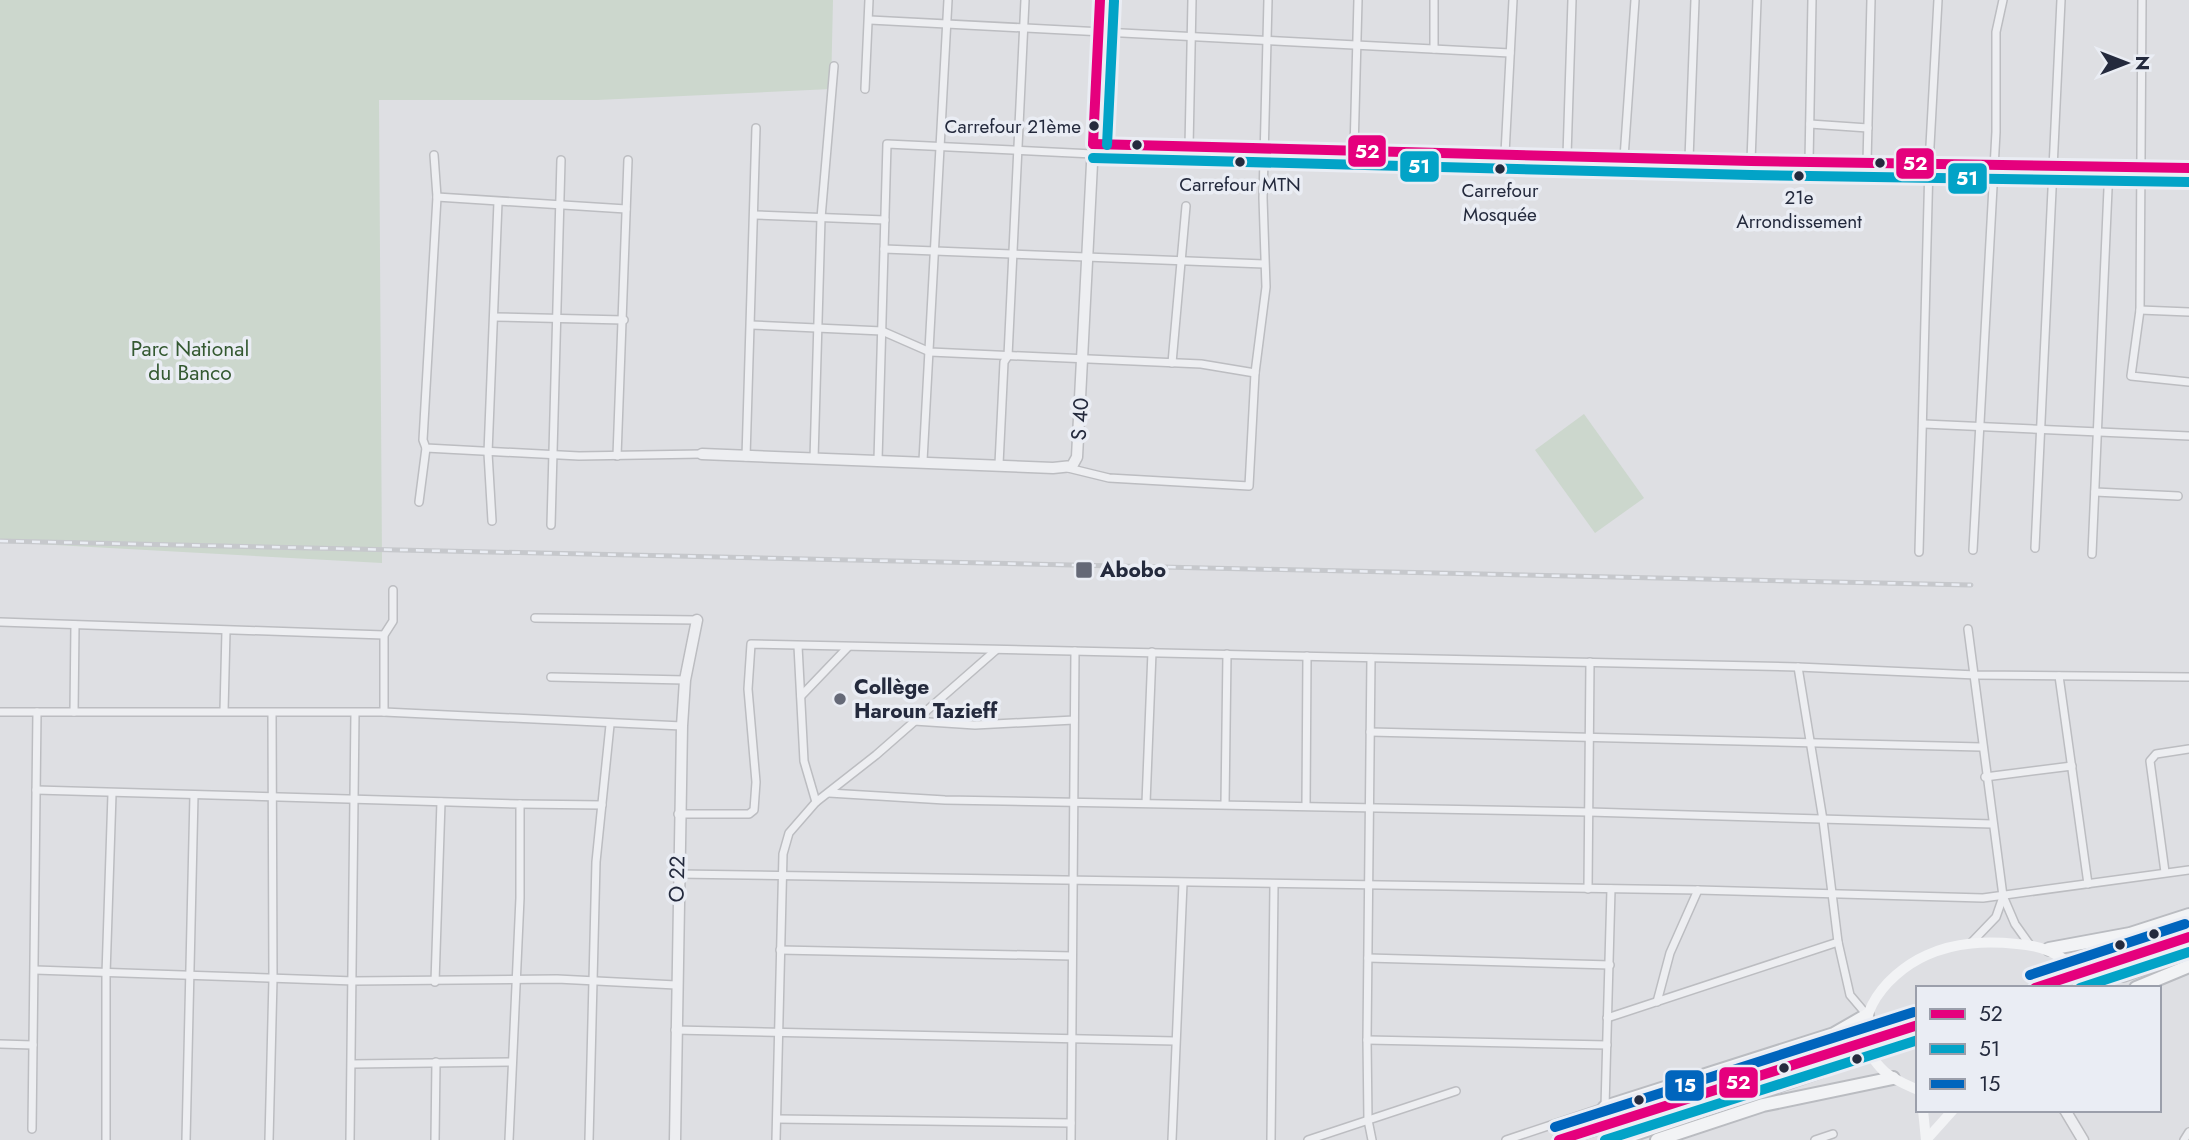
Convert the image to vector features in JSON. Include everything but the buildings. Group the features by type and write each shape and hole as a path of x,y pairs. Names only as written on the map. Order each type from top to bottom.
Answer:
{"main road":[{"path":"2049,949 2130,934 2189,915"},
{"path":"2118,960 2189,937"},
{"path":"1916,1089 1893,1078 1878,1065 1871,1051 1867,1015 1877,994 1906,967 1928,954 1971,943 2030,945 2049,949 2067,961 2082,986"},
{"path":"2123,975 2189,952"},
{"path":"2141,986 2189,966"},
{"path":"1589,1130 1605,1107 1834,1034 1867,1015"},
{"path":"1559,1140 1817,1058"},
{"path":"1617,1140 1821,1071"},
{"path":"1657,1140 1776,1101 1893,1078"},
{"path":"1923,1112 1926,1140"},
{"path":"1926,1140 1951,1112"}],"street":[{"path":"865,89 869,0"},
{"path":"923,461 948,0"},
{"path":"999,464 1004,362 1008,356 1025,0"},
{"name":"S 40","path":"702,454 1068,468 1077,457 1084,358 1100,0"},
{"path":"1189,147 1192,0"},
{"path":"1068,468 1110,478 1250,486 1255,373 1266,287 1264,149 1268,0"},
{"path":"1354,150 1358,0"},
{"path":"1434,0 1434,49"},
{"path":"1505,154 1513,0"},
{"path":"1567,156 1572,0"},
{"path":"1624,158 1635,0"},
{"path":"1689,159 1695,0"},
{"path":"1751,161 1757,0"},
{"path":"1810,162 1812,0"},
{"path":"1867,163 1871,0"},
{"path":"1919,552 1929,164 1938,0"},
{"path":"1973,550 1994,165 1996,32 2003,0"},
{"path":"2035,548 2061,0"},
{"path":"2142,0 2140,310 2131,376 2189,382"},
{"path":"870,20 1510,53"},
{"path":"814,459 821,218 834,66"},
{"path":"1810,124 1868,128"},
{"path":"746,457 756,128"},
{"path":"878,460 887,144 1018,152 1189,147 1751,161 2189,168"},
{"path":"419,502 426,448 424,440 437,197 434,155"},
{"path":"551,525 561,160"},
{"path":"617,456 628,160"},
{"path":"2092,554 2109,166"},
{"path":"437,197 626,209"},
{"path":"492,521 488,453 498,202"},
{"path":"1172,363 1186,206"},
{"path":"755,215 885,220"},
{"path":"884,249 1265,264"},
{"path":"2140,310 2189,312"},
{"path":"494,317 624,320"},
{"path":"751,325 882,331 930,352 1215,365 1255,373"},
{"path":"1924,424 2189,436"},
{"path":"426,448 551,455 702,454"},
{"path":"2095,492 2178,496"},
{"path":"384,712 384,635 393,621 393,590"},
{"path":"536,618 697,620"},
{"name":"O 22","path":"675,1140 678,814 685,680 697,620"},
{"path":"0,622 384,635"},
{"path":"74,712 75,625"},
{"path":"1968,629 1976,675 1981,747 2003,896 2015,924 2030,945"},
{"path":"224,711 226,631"},
{"path":"678,814 749,814 754,810 756,782 748,689 751,644 1798,667 1976,675 2189,677"},
{"path":"798,646 805,769 816,802"},
{"path":"801,696 848,647"},
{"path":"776,1140 783,875 789,833 816,802 996,649"},
{"path":"1071,1140 1075,651"},
{"path":"1146,803 1152,652"},
{"path":"1225,804 1227,654"},
{"path":"1306,806 1307,656"},
{"path":"1371,658 1367,1040 1368,1120 1372,1140"},
{"path":"1588,889 1590,662"},
{"path":"1798,667 1812,741 1838,942 1850,995 1867,1015"},
{"path":"2059,676 2088,884"},
{"path":"551,677 685,680"},
{"path":"0,712 384,712 610,725 682,726"},
{"path":"32,1129 37,712"},
{"path":"350,1140 354,981 355,713"},
{"path":"269,1140 273,979 272,714"},
{"path":"914,721 975,725 1074,720"},
{"path":"589,1140 596,862 610,725"},
{"path":"1370,732 1981,747"},
{"path":"2165,872 2150,761 2155,754 2189,749"},
{"path":"1986,777 2072,766"},
{"path":"36,790 601,805"},
{"path":"829,793 945,800 1074,800 1992,824"},
{"path":"106,1140 106,974 112,794"},
{"path":"186,1140 194,795"},
{"path":"435,982 441,802"},
{"path":"509,1140 520,804"},
{"path":"677,874 1698,890 1918,898 2003,896 2189,870"},
{"path":"1172,1140 1183,883"},
{"path":"1271,1140 1274,885"},
{"path":"1506,1140 1605,1107 1611,890"},
{"path":"1657,1002 1670,953 1698,890"},
{"path":"1971,943 1996,917 2003,896"},
{"path":"1607,1018 1838,942"},
{"path":"780,950 1072,956"},
{"path":"1367,958 1610,965"},
{"path":"35,970 354,981 516,980 676,985"},
{"path":"675,1030 1072,1041 1175,1041"},
{"path":"1367,1040 1607,1045"},
{"path":"0,1044 33,1045"},
{"path":"435,1140 436,1062"},
{"path":"352,1064 511,1062"},
{"path":"1308,1140 1456,1091"},
{"path":"2067,1112 2083,1140"},
{"path":"777,1119 1071,1123"},
{"path":"2184,1140 2189,1132"},
{"path":"1815,1140 1833,1134"}],"green space":[{"name":"Parc National du Banco","path":"0,0 833,0 831,89 597,100 379,100 382,563 0,542"},
{"path":"1584,414 1644,498 1595,533 1535,450"}],"tunnel":[{"path":"2040,986 2118,960"},
{"path":"2088,986 2123,975"},
{"path":"1817,1058 1916,1026"},
{"path":"1821,1071 1916,1041"}],"railway":[{"path":"0,541 1971,585"}],"transit line":[{"name":"52","path":"1093,144 1100,0"},
{"name":"51","path":"1107,145 1114,1"},
{"name":"52","path":"1093,144 1751,161 2189,168"},
{"name":"51","path":"1093,158 1751,175 2189,182"},
{"name":"15","path":"2030,975 2185,924"},
{"name":"52","path":"2041,986 2189,937"},
{"name":"51","path":"2086,986 2189,952"},
{"name":"15","path":"1555,1127 1914,1012"},
{"name":"52","path":"1559,1140 1916,1026"},
{"name":"51","path":"1605,1140 1916,1041"}],"place":[{"name":"Carrefour 21ème","path":"1094,126"},
{"name":"Carrefour MTN","path":"1240,162"},
{"name":"Carrefour Mosquée","path":"1500,169"},
{"name":"21e Arrondissement","path":"1799,176"},
{"name":"Abobo","path":"1084,570"},
{"name":"Collège Haroun Tazieff","path":"840,699"}]}
